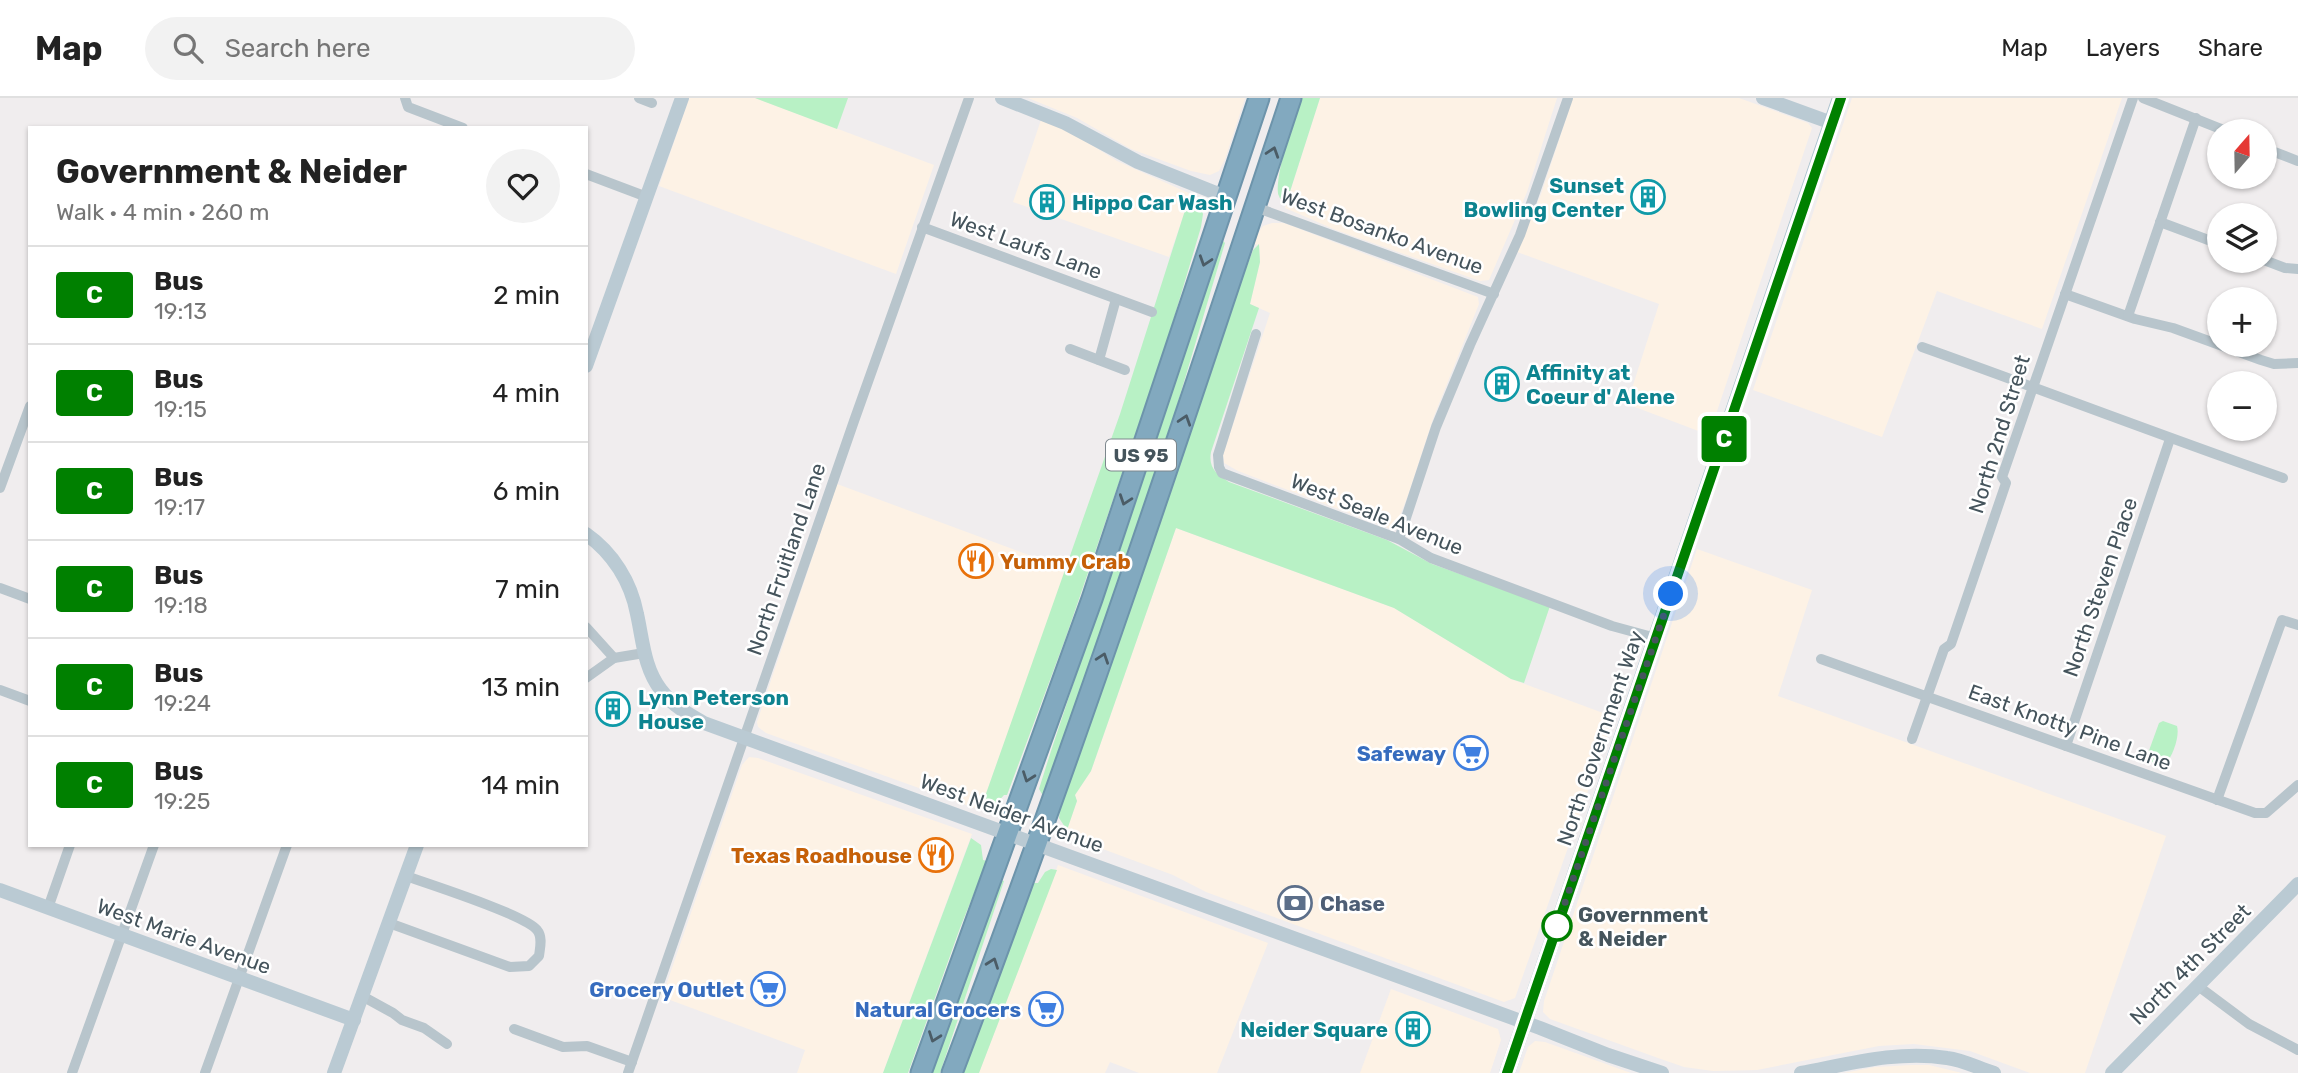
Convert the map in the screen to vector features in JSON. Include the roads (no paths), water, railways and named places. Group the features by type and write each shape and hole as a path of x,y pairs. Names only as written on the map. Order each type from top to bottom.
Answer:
{"highway":[{"name":"US 95","path":"921,1073 1126,500 1260,98"},
{"path":"1255,206 1246,200 1243,192 1259,120 1260,98"},
{"name":"US 95","path":"952,1073 1159,498 1291,98"},
{"path":"1225,299 1223,280 1240,211 1234,202 1226,197"}],"main road":[{"name":"North Government Way","path":"1507,1073 1840,98"}],"street":[{"path":"405,98 408,107 458,126"},
{"path":"639,98 652,103"},
{"path":"588,360 682,98"},
{"name":"North Fruitland Lane","path":"630,1068 969,98"},
{"path":"1002,98 1065,123 1129,159 1226,197"},
{"path":"1399,540 1440,417 1527,218 1568,98"},
{"path":"1763,98 1832,123"},
{"name":"North 2nd Street","path":"1912,739 1944,649 1951,644 2006,483 2002,477 2133,98"},
{"path":"2143,98 2207,123"},
{"path":"2128,316 2196,118"},
{"path":"2277,154 2298,161"},
{"path":"588,175 647,197"},
{"name":"West Bosanko Avenue","path":"1255,206 1494,294"},
{"path":"2160,222 2207,240"},
{"name":"West Laufs Lane","path":"922,227 1152,312"},
{"path":"2277,265 2298,269"},
{"path":"2065,294 2274,364 2298,363"},
{"name":"West Laufs Lane","path":"1098,360 1116,299"},
{"name":"West Seale Avenue","path":"1256,334 1218,455 1222,473 1399,540 1431,558 1612,625 1656,638"},
{"path":"1922,347 2283,478"},
{"path":"1070,349 1125,370"},
{"path":"1,485 28,411"},
{"name":"North Steven Place","path":"2066,746 2170,439"},
{"name":"West Neider Avenue","path":"588,535 599,543 617,564 629,587 637,610 644,653 661,691 676,706 704,723 1662,1073"},
{"path":"0,587 28,598"},
{"path":"2217,800 2282,620 2298,625"},
{"path":"588,629 614,658"},
{"path":"588,677 614,658 644,653"},
{"name":"East Knotty Pine Lane","path":"1821,659 2255,813 2266,813 2298,785"},
{"path":"0,690 28,700"},
{"path":"48,908 69,847"},
{"path":"72,1073 153,847"},
{"path":"205,1073 286,847"},
{"path":"334,1073 415,847"},
{"path":"389,923 510,967 529,966 539,956 541,940 537,930 519,917 406,876"},
{"name":"North 4th Street","path":"2112,1073 2298,884"},
{"name":"West Marie Avenue","path":"0,890 354,1020"},
{"path":"2198,986 2249,1024 2298,1050"},
{"path":"362,996 402,1020 424,1028 447,1044"},
{"path":"514,1028 563,1047 587,1046 630,1068"},
{"path":"1801,1073 1888,1056 1915,1055 1948,1058 1994,1073"}],"place":[{"name":"Sunset Bowling Center","path":"1648,197"},
{"name":"Hippo Car Wash","path":"1047,202"},
{"name":"Affinity at Coeur d' Alene","path":"1502,384"},
{"name":"Yummy Crab","path":"976,561"},
{"name":"Lynn Peterson House","path":"613,709"},
{"name":"Safeway","path":"1471,753"},
{"name":"Texas Roadhouse","path":"936,855"},
{"name":"Chase","path":"1295,903"},
{"name":"Government & Neider","path":"1557,926"},
{"name":"Grocery Outlet","path":"768,989"},
{"name":"Natural Grocers","path":"1046,1009"},
{"name":"Neider Square","path":"1413,1029"}]}
